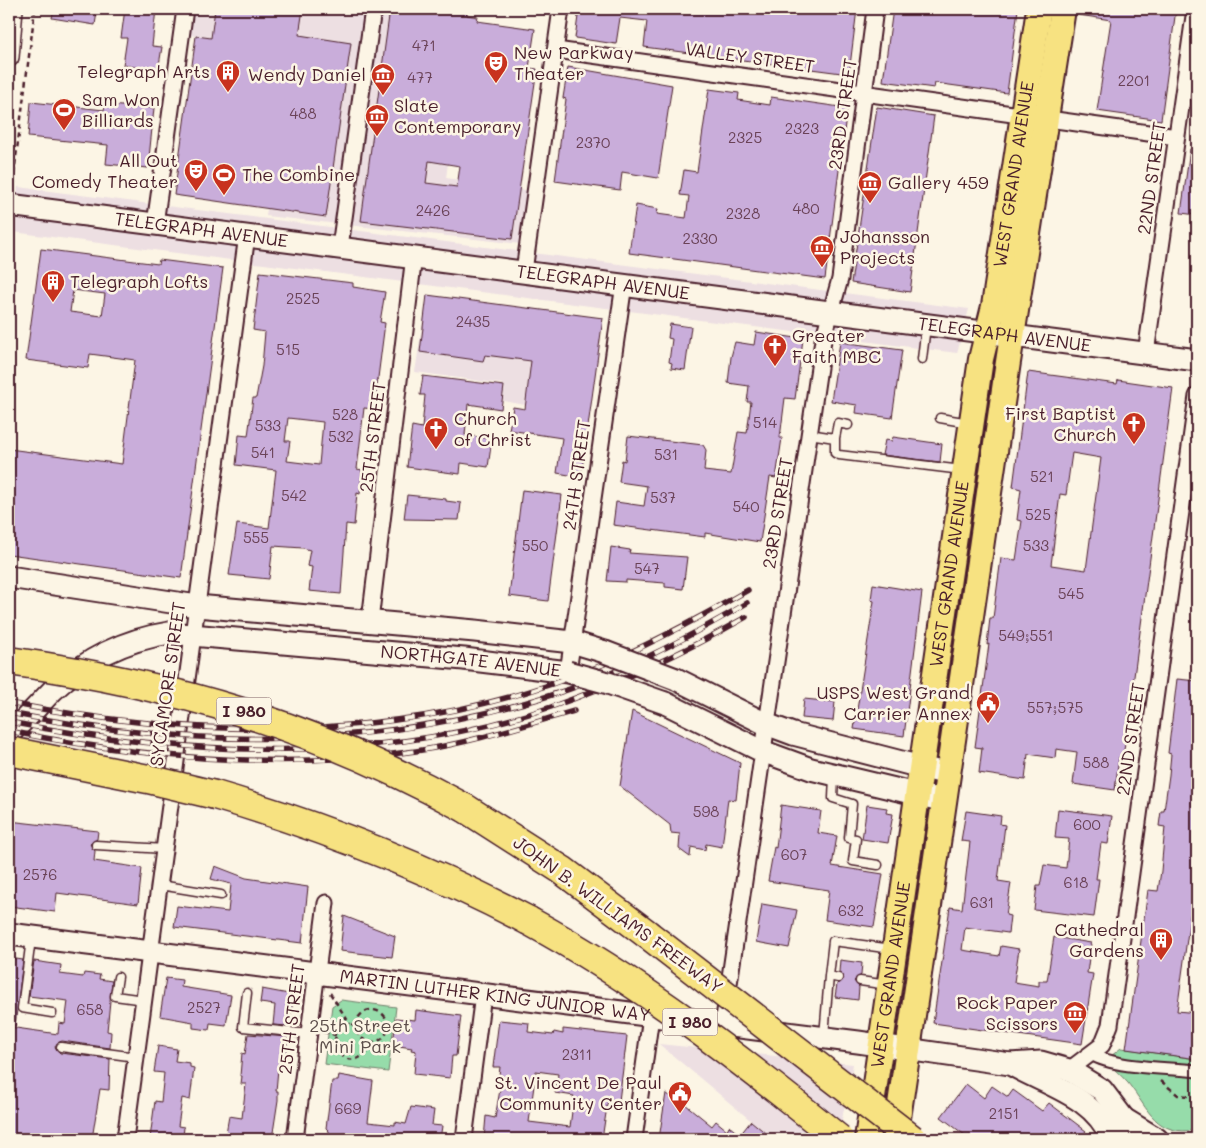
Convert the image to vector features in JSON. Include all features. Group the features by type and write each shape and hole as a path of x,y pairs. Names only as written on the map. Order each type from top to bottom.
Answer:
{"highway":[{"name":"JOHN B. WILLIAMS FREEWAY","path":"9,661 118,679 235,708 303,732 362,756 465,808 555,866 647,934 912,1139"},
{"name":"I 980","path":"9,751 148,779 215,795 303,822 385,853 451,882 529,921 593,957 673,1009 840,1139"}],"main road":[{"name":"WEST GRAND AVENUE","path":"866,1139 971,423 981,359 994,306 1039,9"},
{"name":"WEST GRAND AVENUE","path":"895,1139 1012,336 1063,9"},
{"name":"TELEGRAPH AVENUE","path":"9,205 414,256 1197,360"},
{"name":"NORTHGATE AVENUE","path":"9,577 197,606 370,621 572,642 605,652 676,679 766,724 802,737 948,774"},
{"name":"NORTHGATE AVENUE","path":"9,732 56,688 82,667 125,642 169,633 464,659 568,672 608,683 665,703 762,751 834,775 945,801"},
{"name":"MARTIN LUTHER KING JUNIOR WAY","path":"9,934 880,1045 1010,1064 1033,1078 1063,1078"},
{"path":"1063,1078 1102,1090 1124,1119 1134,1139"},
{"path":"1063,1078 1104,1124 1112,1139"},
{"path":"1124,1119 1157,1139"}],"street":[{"path":"9,57 14,9"},
{"path":"155,224 185,9"},
{"path":"340,247 374,9"},
{"path":"524,271 561,9"},
{"name":"23RD STREET","path":"724,1025 762,751 823,340 840,279 875,9"},
{"name":"22ND STREET","path":"1146,353 1195,9"},
{"name":"VALLEY STREET","path":"556,50 1177,137"},
{"name":"SYCAMORE STREET","path":"125,1139 247,235"},
{"name":"25TH STREET","path":"370,621 414,256"},
{"name":"24TH STREET","path":"568,672 624,284"},
{"name":"22ND STREET","path":"1063,1078 1102,1045 1110,1025 1197,396"},
{"name":"25TH STREET","path":"295,1139 326,903"},
{"path":"464,1139 483,994"},
{"path":"634,1139 651,1016"},
{"path":"1092,1054 1100,1060 1197,1071"}],"lane":[{"path":"922,359 926,324"},
{"path":"940,418 971,423"},
{"path":"848,425 838,423 835,452 839,455 964,470"},
{"path":"809,434 835,438"},
{"path":"834,775 833,798 852,804 849,838 856,839 853,861 878,865"},
{"path":"96,845 164,849"},
{"path":"160,885 221,894"},
{"path":"32,937 22,1008 52,1014"},
{"path":"823,1038 833,941 894,950"},
{"path":"829,976 838,978"},
{"path":"118,977 115,996 144,1000"},
{"path":"860,982 889,985"},
{"path":"247,993 242,1027 308,1034"},
{"path":"61,1046 136,1057"}],"path":[{"path":"15,183 14,173 35,9"},
{"path":"316,973 350,1024"},
{"path":"377,1011 385,1017 388,1026 385,1036 376,1042 369,1041 358,1033 357,1025 359,1018 367,1012 377,1011"},
{"path":"357,1025 350,1024 344,1026 336,1035 335,1046 341,1056 352,1060 363,1056 367,1052 369,1041"},
{"path":"1155,1066 1162,1086 1178,1095 1197,1097"},
{"path":"1193,1098 1193,1130 1196,1139"}],"shaded area":[{"path":"193,9 469,9 446,178 530,191 521,244 266,216 276,144 274,47 189,35"},
{"path":"18,187 969,309 957,353 13,232"},
{"path":"427,295 539,309 525,405 503,401 502,384 415,372"},
{"path":"659,1044 853,1064 838,1139 773,1139"}],"green space":[{"name":"25th Street Mini Park","path":"341,1000 396,1007 388,1072 324,1064 332,1006"},
{"path":"1121,1048 1197,1059 1197,1130 1183,1131 1172,1129 1163,1125 1148,1112 1128,1083 1105,1061"}],"building":[{"path":"54,9 97,12 95,25 52,18"},
{"path":"125,9 156,9 152,46 162,47 158,71 123,65 127,38 121,38"},
{"path":"215,9 303,9 299,35 351,43 326,217 174,195 196,36 211,38"},
{"path":"390,9 441,9 467,12 467,15 478,17 477,21 535,29 529,68 537,69 512,239 361,221","holes":["429,161 460,166 457,187 426,183"]},
{"path":"579,9 857,9 849,74 644,47 647,21 620,18 616,44 575,38"},
{"path":"893,9 1018,9 1007,93 935,83 934,88 883,81"},
{"path":"1080,9 1176,9 1161,120 1097,111 1111,20 1079,15"},
{"path":"568,67 672,85 658,178 622,172 620,190 555,181 566,99 563,98"},
{"path":"709,89 739,93 738,100 770,105 771,97 847,108 825,279 629,253 636,205 658,209 657,214 686,218 689,196 680,195 684,170 697,172"},
{"path":"31,102 104,110 105,105 154,108 148,168 106,164 108,145 28,137"},
{"path":"877,107 934,116 910,292 851,283"},
{"path":"1190,149 1197,150 1197,215 1181,213"},
{"path":"41,249 158,264 159,260 223,268 181,578 9,554 9,449 122,464 135,360 90,354 88,368 26,360","holes":["73,290 105,294 102,316 70,312"]},
{"path":"260,272 353,283 353,287 385,292 380,322 385,323 374,409 364,408 357,469 362,470 360,494 357,493 354,525 346,524 341,594 309,591 312,567 307,566 310,550 303,548 273,546 269,579 229,575 237,524 269,528 276,470 236,465 239,435 248,436 253,398 256,398 262,366 265,332 253,330","holes":["288,418 323,422 319,465 287,461 290,441 285,441"]},
{"path":"427,295 603,318 581,477 557,473 562,438 509,430 513,407 525,409 531,361 485,355 483,361 420,352"},
{"path":"670,324 691,327 685,370 671,368 672,363 669,362 672,339 668,338"},
{"path":"756,332 803,339 795,399 785,398 776,478 770,477 760,542 705,533 705,537 613,525 616,502 644,506 647,486 619,482 622,460 625,461 628,436 703,445 706,450 704,471 731,474 738,432 747,433 751,402 747,402 749,386 728,383 731,357 735,342 754,345"},
{"path":"840,342 902,350 892,418 856,413 857,405 831,401"},
{"path":"1028,372 1117,384 1118,380 1173,388 1123,758 1119,757 1115,790 1073,784 1077,752 1056,749 1055,758 1028,754 1025,780 979,773 982,748 975,747 989,644 987,645 990,618 993,618 1001,558 1016,560 1022,521 1017,520 1021,489 1013,487","holes":["1072,453 1101,458 1086,570 1051,565 1060,494 1066,495"]},
{"path":"423,376 504,386 501,409 468,404 465,435 492,439 488,467 461,463 460,474 407,467 412,426 422,428 425,395 420,395"},
{"path":"893,437 942,444 940,462 882,455 885,440 892,441"},
{"path":"522,490 562,495 548,601 509,596"},
{"path":"407,495 446,499 446,501 461,503 459,520 404,519"},
{"path":"611,547 630,550 629,553 687,557 683,589 665,587 665,583 626,580 626,582 607,581"},
{"path":"873,584 922,592 904,736 854,729 874,601 871,600"},
{"path":"1177,679 1197,681 1197,904 1196,911 1191,910 1177,1011 1197,1013 1197,1059 1126,1049 1148,890 1158,891 1161,871 1165,827 1159,826 1161,811 1164,811 1169,775 1171,754 1168,753"},
{"path":"804,699 835,702 833,721 802,718"},
{"path":"632,711 740,763 736,800 728,799 722,847 706,844 705,850 691,847 690,857 679,849 680,834 671,833 670,825 620,786"},
{"path":"781,805 821,811 818,833 837,836 832,866 883,874 874,927 825,920 829,890 768,881 774,847 776,848"},
{"path":"867,805 887,808 886,813 893,814 888,843 862,839"},
{"path":"1058,809 1112,816 1108,844 1101,843 1096,879 1099,879 1094,917 1034,910 1037,886 1040,886 1044,865 1066,868 1069,839 1055,838"},
{"path":"966,811 1001,816 1000,824 1005,825 998,881 1011,883 1006,915 1010,916 1008,933 965,927 962,950 999,956 1001,946 1019,949 1014,982 1039,986 1039,981 1047,981 1054,937 1091,943 1087,973 1093,974 1082,1044 933,1023 950,907 962,909 970,842 961,841"},
{"path":"9,821 98,831 97,839 90,844 95,851 94,861 142,868 138,904 57,893 55,912 9,906"},
{"path":"215,866 246,878 308,887 302,943 174,927 177,906 228,912 231,884 211,879"},
{"path":"762,904 797,910 789,948 756,942"},
{"path":"344,916 395,936 392,957 340,951"},
{"path":"9,958 23,960 15,1026 9,1026"},
{"path":"840,960 862,963 861,975 854,981 859,987 858,1000 835,997 837,984 844,979 839,972"},
{"path":"34,961 61,965 60,974 83,977 84,973 100,975 99,979 112,981 107,1031 111,1032 110,1048 62,1041 57,1043 55,1047 60,1053 110,1059 109,1090 100,1089 92,1139 9,1139 9,1027 58,1034 59,1023 65,1024 68,1001 29,996"},
{"path":"166,978 182,980 181,987 231,995 226,1025 210,1023 209,1030 193,1028 193,1022 160,1016"},
{"path":"262,989 294,995 289,1026 273,1025 275,1005 260,1003"},
{"path":"416,1010 461,1016 456,1056 452,1056 450,1078 414,1074 416,1051 411,1050 412,1048 393,1045 396,1018 415,1020"},
{"path":"499,1020 529,1023 528,1032 553,1035 554,1032 563,1034 563,1029 627,1036 619,1101 608,1100 602,1139 484,1139 486,1116 495,1118 501,1084 498,1083 500,1067 493,1067","holes":["536,1071 558,1074 555,1093 574,1096 570,1127 529,1122"]},
{"path":"248,1034 288,1037 285,1059 280,1058 278,1069 276,1091 278,1091 278,1100 272,1139 225,1139 229,1116 242,1118 246,1084 241,1084 242,1076 240,1076 242,1053 245,1054"},
{"path":"158,1046 177,1049 175,1061 190,1063 190,1067 194,1068 190,1100 182,1098 178,1126 184,1127 183,1137 177,1137 177,1139 150,1138 155,1101 161,1102 164,1073 154,1072"},
{"path":"339,1075 373,1081 368,1122 395,1125 395,1122 406,1124 411,1107 434,1110 432,1125 442,1126 440,1139 378,1136 378,1138 360,1139 334,1138 335,1135 329,1134 326,1128 332,1081 338,1081"},
{"path":"966,1084 984,1098 992,1086 1008,1097 1013,1090 1042,1111 1049,1103 1086,1131 1079,1139 970,1139 941,1117"},
{"name":"St. Vincent De Paul Community Center","path":"666,1093 683,1107 685,1104 712,1126 716,1121 727,1130 729,1126 740,1135 751,1121 773,1139 659,1139"}],"railway":[{"path":"9,703 82,715 157,724 231,728 306,728 380,722 454,710 526,692 597,667 674,631 748,590"},
{"path":"9,713 77,725 212,738 345,735 411,727 478,715 545,697 598,679 649,656 747,603"},
{"path":"9,722 76,734 213,748 282,749 350,747 418,739 485,726 576,698 699,643 746,617"},
{"path":"9,731 110,748 212,759 314,760 365,757 436,748 496,734 574,711"}],"place":[{"name":"New Parkway Theater","path":"496,84"},
{"name":"Telegraph Arts","path":"228,93"},
{"name":"Wendy Daniel","path":"383,96"},
{"name":"Sam Won Billiards","path":"64,131"},
{"name":"Slate Contemporary","path":"377,137"},
{"name":"All Out Comedy Theater","path":"196,192"},
{"name":"The Combine","path":"224,196"},
{"name":"Gallery 459","path":"870,204"},
{"name":"Johansson Projects","path":"822,268"},
{"name":"Telegraph Lofts","path":"53,303"},
{"name":"Greater Faith MBC","path":"775,367"},
{"name":"First Baptist Church","path":"1134,445"},
{"name":"Church of Christ","path":"436,450"},
{"name":"USPS West Grand Carrier Annex","path":"988,724"},
{"name":"Cathedral Gardens","path":"1161,961"},
{"name":"Rock Paper Scissors","path":"1075,1034"},
{"name":"St. Vincent De Paul Community Center","path":"680,1114"}]}
